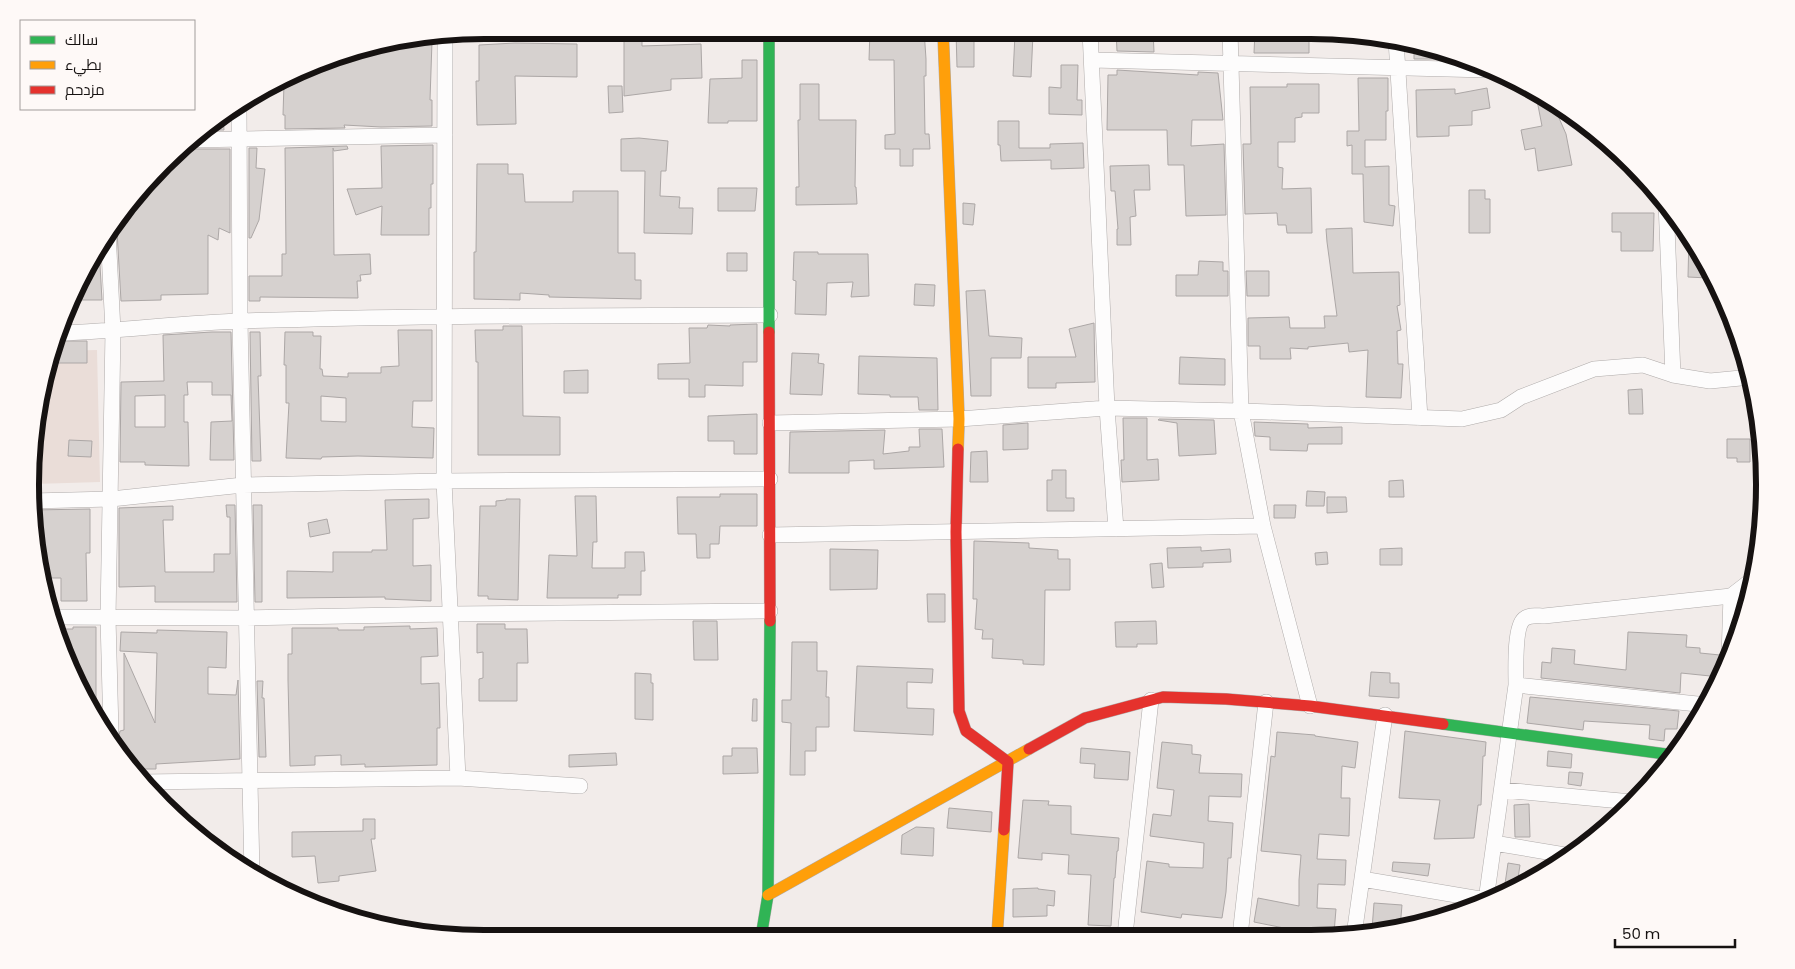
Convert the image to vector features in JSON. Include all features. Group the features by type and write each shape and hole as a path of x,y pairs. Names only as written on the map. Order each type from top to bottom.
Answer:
{"street":[{"path":"762,930 768,895 770,774 769,39"},
{"path":"943,39 958,419 956,532 959,711 966,731 1008,762"},
{"path":"1091,39 1107,408 1116,529"},
{"path":"1230,39 1241,411 1263,526 1310,706"},
{"path":"445,41 444,481 458,778"},
{"path":"1396,47 1420,418"},
{"path":"1092,60 1473,70"},
{"path":"239,113 240,321 252,864"},
{"path":"202,140 445,135"},
{"path":"1667,217 1673,376"},
{"path":"109,245 113,331 108,618 110,726"},
{"path":"66,332 113,331 240,321 445,317 770,315"},
{"path":"770,423 958,419 1107,408 1462,419 1501,410 1521,397 1594,369 1643,364 1673,376 1710,381 1743,378"},
{"path":"40,501 111,499 243,485 444,481 770,479"},
{"path":"770,535 1263,526"},
{"path":"1731,596 1744,586"},
{"path":"1487,893 1503,790 1516,685 1517,651 1520,626 1523,620 1530,616 1742,595"},
{"path":"1730,636 1731,596"},
{"path":"59,617 246,618 770,611"},
{"path":"1516,685 1699,704"},
{"path":"768,895 1086,718 1151,700 1172,698 1310,706 1665,754"},
{"path":"1126,930 1151,700"},
{"path":"1241,930 1266,702"},
{"path":"1355,927 1385,716"},
{"path":"997,930 1008,762"},
{"path":"152,782 458,778 580,786"},
{"path":"1503,790 1625,801"},
{"path":"1494,843 1559,854"},
{"path":"1362,880 1475,898"}],"shaded area":[{"path":"97,350 100,482 39,484 40,455 47,398 59,351"}],"building":[{"path":"870,39 925,39 925,134 929,134 930,149 913,149 913,166 900,166 900,149 885,149 885,135 895,134 894,60 869,60"},
{"path":"956,39 974,39 974,67 957,67"},
{"path":"1015,39 1033,39 1031,77 1013,76"},
{"path":"1116,39 1153,39 1154,52 1117,51"},
{"path":"1255,39 1309,39 1309,53 1254,53"},
{"path":"642,40 642,46 701,44 702,78 671,79 671,90 624,96 624,41"},
{"path":"432,42 430,100 432,100 432,126 381,127 344,125 345,128 285,129 285,115 283,115 284,87 287,85 341,62 398,47"},
{"path":"515,43 577,44 577,77 515,76 516,124 477,125 476,81 479,81 479,45"},
{"path":"1414,51 1444,59 1414,59"},
{"path":"742,60 757,60 757,121 708,123 710,79 742,78"},
{"path":"1061,65 1078,65 1077,100 1082,100 1082,115 1049,114 1049,87 1061,88"},
{"path":"1117,70 1198,75 1198,72 1218,73 1223,120 1192,120 1191,146 1224,144 1226,215 1186,216 1184,165 1168,165 1167,130 1107,130 1108,75 1117,75"},
{"path":"1358,78 1388,78 1386,140 1365,140 1365,167 1389,166 1389,205 1395,206 1393,226 1364,222 1363,174 1352,174 1352,145 1347,146 1347,131 1359,131"},
{"path":"800,84 819,84 819,120 856,120 855,187 857,204 796,205 796,187 799,187 798,120 800,120"},
{"path":"1287,84 1319,84 1319,113 1302,113 1302,117 1295,118 1295,142 1278,142 1278,167 1283,168 1282,189 1311,188 1312,233 1287,233 1286,225 1278,225 1277,213 1245,214 1243,144 1251,144 1250,87 1287,87"},
{"path":"608,86 622,86 623,112 609,113"},
{"path":"1487,88 1490,108 1472,111 1472,125 1449,126 1449,136 1417,137 1416,90 1455,89 1455,94"},
{"path":"1537,101 1563,117 1559,118 1566,134 1572,165 1538,171 1535,148 1525,150 1521,130 1542,126"},
{"path":"998,121 1019,121 1019,148 1050,148 1050,144 1083,143 1084,168 1051,169 1051,160 1001,161 1000,145 998,145"},
{"path":"224,124 224,130 214,130"},
{"path":"639,138 668,141 666,171 661,171 660,196 680,197 679,208 693,208 692,234 644,233 645,171 621,171 621,139"},
{"path":"433,145 433,184 431,184 431,208 429,208 429,235 381,235 382,206 356,215 347,189 382,188 381,146"},
{"path":"347,146 348,149 334,151 333,148 334,255 370,254 371,274 360,275 361,281 357,281 358,298 260,297 260,301 249,301 249,276 282,276 282,254 286,254 285,148"},
{"path":"249,148 257,148 256,168 265,169 259,220 251,238 249,238"},
{"path":"192,149 230,149 230,233 219,228 218,240 208,235 208,294 161,295 161,300 121,301 117,233 131,213 169,169"},
{"path":"477,164 508,164 508,174 523,174 525,202 573,202 573,191 618,191 618,253 635,253 635,280 641,280 641,299 549,297 549,295 520,293 520,300 474,299"},
{"path":"1149,165 1150,190 1134,190 1136,216 1130,217 1131,245 1117,245 1118,229 1115,191 1111,191 1110,166"},
{"path":"718,188 757,188 755,211 718,211"},
{"path":"1469,190 1485,190 1485,199 1490,199 1490,233 1469,233"},
{"path":"963,203 975,204 973,225 963,224"},
{"path":"1612,213 1654,213 1653,251 1621,251 1621,232 1612,232"},
{"path":"1352,228 1353,273 1399,272 1400,305 1397,306 1401,330 1397,331 1398,364 1403,364 1401,398 1366,397 1368,350 1349,352 1348,343 1308,347 1308,349 1290,348 1291,359 1260,359 1260,346 1248,346 1248,318 1289,317 1290,328 1325,328 1324,316 1337,316 1326,229"},
{"path":"1689,249 1705,278 1688,277"},
{"path":"794,252 868,254 869,296 851,297 853,282 827,283 826,315 795,314 796,281 793,280"},
{"path":"727,253 747,253 747,271 727,271"},
{"path":"100,259 102,300 79,300"},
{"path":"1199,261 1223,262 1223,271 1228,271 1228,296 1176,296 1176,275 1198,275"},
{"path":"1246,271 1269,271 1269,296 1247,296"},
{"path":"915,284 935,285 934,306 914,305"},
{"path":"985,290 989,336 1022,338 1021,358 991,358 991,396 971,396 966,291"},
{"path":"1094,323 1095,382 1056,383 1056,388 1028,388 1028,357 1076,357 1069,329"},
{"path":"757,324 757,362 743,362 743,386 705,385 705,397 689,397 689,379 658,379 658,364 690,363 689,328 707,328 708,325"},
{"path":"503,326 522,326 523,416 560,417 560,455 478,455 478,362 476,362 475,330 503,330"},
{"path":"398,330 432,330 432,401 413,401 412,427 434,428 433,458 358,456 322,457 321,459 286,458 289,403 286,403 285,332 313,332 313,336 321,336 320,369 322,369 323,376 348,377 348,373 381,373 381,367 399,366","holes":["321,396 346,398 346,422 321,421"]},
{"path":"231,332 234,460 210,460 211,422 232,421 231,395 212,395 212,382 187,382 188,395 184,395 184,422 188,422 189,466 145,465 145,462 120,462 121,382 164,381 163,335","holes":["165,395 165,427 135,427 135,396"]},
{"path":"250,332 260,332 261,376 258,376 261,461 252,461"},
{"path":"62,341 87,341 87,363 56,363"},
{"path":"792,353 819,354 818,363 824,364 822,395 790,394"},
{"path":"859,356 937,358 938,410 919,410 918,397 858,394"},
{"path":"1180,357 1225,359 1225,385 1179,384"},
{"path":"588,370 588,393 564,393 564,371"},
{"path":"1642,389 1643,414 1629,414 1628,390"},
{"path":"757,414 757,454 734,454 734,441 708,441 708,416"},
{"path":"1123,418 1147,418 1147,460 1158,459 1159,480 1122,482 1121,460 1124,460"},
{"path":"1159,419 1214,420 1216,454 1179,456 1177,423"},
{"path":"1254,422 1308,424 1308,428 1342,427 1342,444 1308,444 1307,451 1270,450 1270,437 1255,436"},
{"path":"1028,423 1028,449 1003,450 1003,425"},
{"path":"919,429 942,429 944,467 874,469 874,460 849,461 849,473 789,473 790,432 885,430 883,454 909,451 909,447 920,447"},
{"path":"1727,439 1750,439 1750,462 1737,462 1737,458 1727,458"},
{"path":"69,440 92,441 91,457 68,456"},
{"path":"987,451 988,482 970,482 971,452"},
{"path":"1052,470 1066,470 1066,498 1074,498 1074,511 1047,511 1047,480 1052,480"},
{"path":"1403,480 1404,497 1389,497 1389,481"},
{"path":"1307,491 1325,492 1324,506 1306,506"},
{"path":"720,494 757,494 757,526 720,526 719,544 710,544 710,558 697,558 696,534 678,534 677,497 720,497"},
{"path":"575,496 596,496 597,542 593,542 592,568 625,568 625,552 644,552 645,571 641,571 641,595 618,595 618,598 547,598 549,555 577,556"},
{"path":"1327,497 1346,497 1347,512 1327,513"},
{"path":"429,499 429,518 413,519 413,566 431,565 431,601 385,599 385,597 287,598 287,571 333,572 333,552 387,550 385,500"},
{"path":"520,499 518,600 488,599 488,596 478,596 480,506 496,506 496,501"},
{"path":"226,505 235,505 237,602 155,602 155,586 119,587 119,508 173,506 173,520 163,520 165,572 214,572 214,554 230,554 230,517 227,517"},
{"path":"253,505 262,505 262,602 255,602"},
{"path":"1274,505 1296,505 1295,518 1274,518"},
{"path":"90,509 90,553 86,553 87,601 61,601 61,578 49,578 40,510"},
{"path":"327,519 330,533 310,537 308,523"},
{"path":"974,541 1029,543 1029,548 1058,550 1058,559 1070,559 1070,590 1045,590 1044,665 1023,664 1023,660 992,658 993,639 982,639 983,630 975,629 977,599 973,599"},
{"path":"1201,547 1201,551 1230,549 1231,562 1203,563 1203,567 1168,568 1167,548"},
{"path":"1402,548 1402,565 1380,565 1380,549"},
{"path":"830,549 878,550 877,589 830,590"},
{"path":"1327,552 1328,564 1316,565 1315,553"},
{"path":"1162,563 1164,587 1152,588 1150,564"},
{"path":"927,594 945,594 945,622 928,622"},
{"path":"693,621 717,621 718,660 694,660"},
{"path":"1156,621 1157,644 1137,644 1137,647 1116,647 1115,622"},
{"path":"477,624 505,624 505,629 527,629 528,663 517,663 517,701 479,701 479,679 483,678 483,652 477,653"},
{"path":"410,626 410,629 437,628 438,656 421,657 421,684 439,683 440,728 437,728 437,765 365,767 365,764 341,765 341,755 315,756 315,765 290,766 288,654 292,654 292,628 364,630 364,627"},
{"path":"73,627 96,627 96,703 62,629 73,629"},
{"path":"157,630 227,632 226,668 208,667 208,694 236,695 238,680 240,759 156,764 156,769 142,769 118,737 120,731 124,730 124,653 155,723 157,653 120,651 121,632 157,633"},
{"path":"1628,632 1687,635 1686,647 1700,648 1700,653 1720,655 1721,658 1713,676 1681,673 1680,693 1541,678 1542,662 1551,663 1552,648 1575,650 1574,664 1626,670"},
{"path":"792,642 817,642 817,671 827,671 826,697 829,697 829,727 816,727 816,751 805,751 805,775 790,775 791,723 782,722 782,700 791,700"},
{"path":"857,666 933,669 932,683 907,682 907,708 934,709 933,735 854,731"},
{"path":"1371,672 1390,673 1390,683 1399,683 1399,698 1369,696"},
{"path":"635,673 651,674 651,683 653,683 653,720 635,719"},
{"path":"257,681 263,681 262,698 264,698 266,757 259,757"},
{"path":"1530,697 1679,711 1677,729 1665,729 1664,741 1649,739 1650,725 1584,721 1583,730 1527,723"},
{"path":"753,699 757,699 757,721 752,721"},
{"path":"1405,731 1486,742 1485,756 1483,756 1481,805 1478,805 1474,838 1434,839 1440,800 1399,798"},
{"path":"1277,732 1315,735 1358,742 1355,768 1342,766 1341,798 1350,798 1349,836 1319,834 1317,859 1346,860 1345,885 1318,884 1317,908 1336,909 1334,929 1294,930 1254,922 1258,898 1299,906 1301,855 1261,851 1271,756 1275,757"},
{"path":"1162,742 1192,745 1192,754 1201,755 1199,773 1242,774 1241,797 1209,796 1208,821 1233,823 1231,858 1228,858 1222,918 1182,914 1181,918 1141,912 1147,861 1169,864 1169,867 1203,868 1204,843 1150,836 1153,814 1171,816 1174,790 1157,788"},
{"path":"732,748 757,748 758,773 723,774 723,756 732,756"},
{"path":"1081,748 1130,752 1128,780 1094,778 1095,764 1080,763"},
{"path":"1548,751 1572,754 1571,768 1547,766"},
{"path":"616,753 617,765 569,767 569,755"},
{"path":"1569,772 1583,773 1581,786 1568,784"},
{"path":"1023,800 1049,801 1048,805 1071,806 1071,834 1119,838 1111,926 1088,925 1091,875 1068,874 1069,855 1042,853 1042,860 1018,858"},
{"path":"1529,804 1530,837 1515,837 1514,805"},
{"path":"949,808 992,812 991,832 947,828"},
{"path":"363,819 375,819 375,839 371,839 376,871 339,876 339,881 318,883 315,856 292,857 292,832 363,831"},
{"path":"916,827 934,828 933,856 901,854 902,835"},
{"path":"1393,862 1430,864 1428,876 1392,871"},
{"path":"1508,863 1520,865 1518,879 1505,885"},
{"path":"1038,888 1055,891 1054,906 1047,905 1047,916 1013,917 1013,889"},
{"path":"1374,903 1402,905 1401,921 1372,926"}],"traffic: fast":[{"path":"769,39 769,332"},
{"path":"762,930 768,895 770,621"},
{"path":"1443,724 1665,754"}],"traffic: slow":[{"path":"943,39 959,419 958,449"},
{"path":"768,895 1029,749"},
{"path":"997,930 1004,830"}],"traffic: jam":[{"path":"769,332 770,621"},
{"path":"958,449 956,532 959,711 966,731 1008,762 1004,830"},
{"path":"1029,749 1085,718 1163,697 1226,699 1310,706 1443,724"}]}
